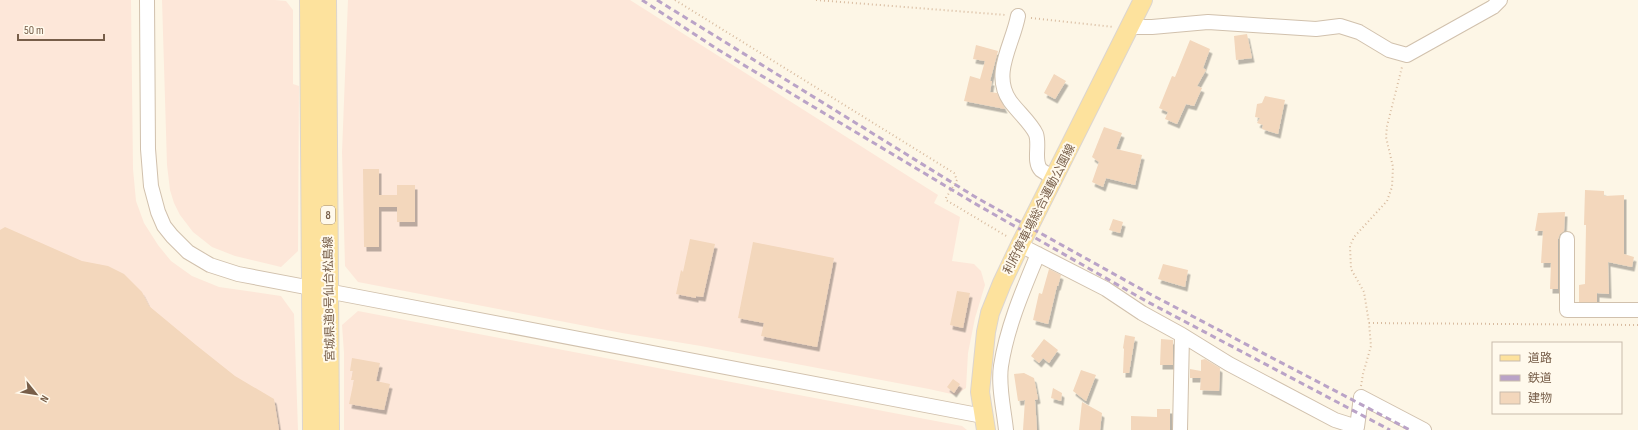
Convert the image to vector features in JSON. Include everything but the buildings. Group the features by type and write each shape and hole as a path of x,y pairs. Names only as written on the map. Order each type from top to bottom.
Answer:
{"main road":[{"name":"宮城県道8号仙台松島線","path":"309,0 320,290 330,430"},
{"name":"宮城県道8号仙台松島線","path":"312,430 320,290 327,0"},
{"name":"利府停車場総合運動公園線","path":"985,423 980,392 986,332 990,313 999,289 1020,245 1055,178 1136,14"}],"street":[{"path":"147,0 148,150 151,186 158,212 164,226 188,252 210,265 238,274 985,423"},
{"path":"1136,14 1152,27 1208,22 1316,29 1340,26 1359,32 1389,50 1406,55 1493,7 1500,0"},
{"path":"1018,16 1013,38 1006,53 1002,70 1004,92 1036,134 1038,162 1041,170 1055,178"},
{"path":"1566,239 1567,310 1638,310"},
{"path":"1020,245 1106,289 1142,313 1182,335 1229,364 1335,420 1357,427 1361,397 1424,430"},
{"path":"1006,430 1001,386 1001,366 1017,306 1038,254"},
{"path":"1180,430 1182,335"}],"path":[{"path":"675,0 954,173 957,180 946,200 1020,245"},
{"path":"816,0 1018,16 1101,26 1136,14"},
{"path":"1361,397 1363,374 1371,346 1370,323 1364,292 1351,269 1350,246 1354,236 1387,201 1392,187 1393,167 1386,137 1387,126 1403,61 1406,55"},
{"path":"1370,323 1638,325"}],"shaded area":[{"path":"0,0 131,0 133,169 136,201 144,223 158,245 171,261 192,276 219,287 281,296 294,314 298,430 0,430"},
{"path":"162,0 275,0 286,1 293,10 293,84 299,86 298,251 281,267 235,256 212,247 193,232 180,215 174,203 170,190 167,165"},
{"path":"348,0 630,0 938,195 934,203 960,217 952,261 974,264 981,271 985,285 975,318 968,353 966,388 956,395 358,282 345,266 342,152"},
{"path":"358,311 962,426 967,430 344,430 344,353 342,325"}],"railway":[{"path":"642,0 717,49 974,203 1146,301 1390,430"},
{"path":"657,0 977,198 1150,294 1410,430"}]}
